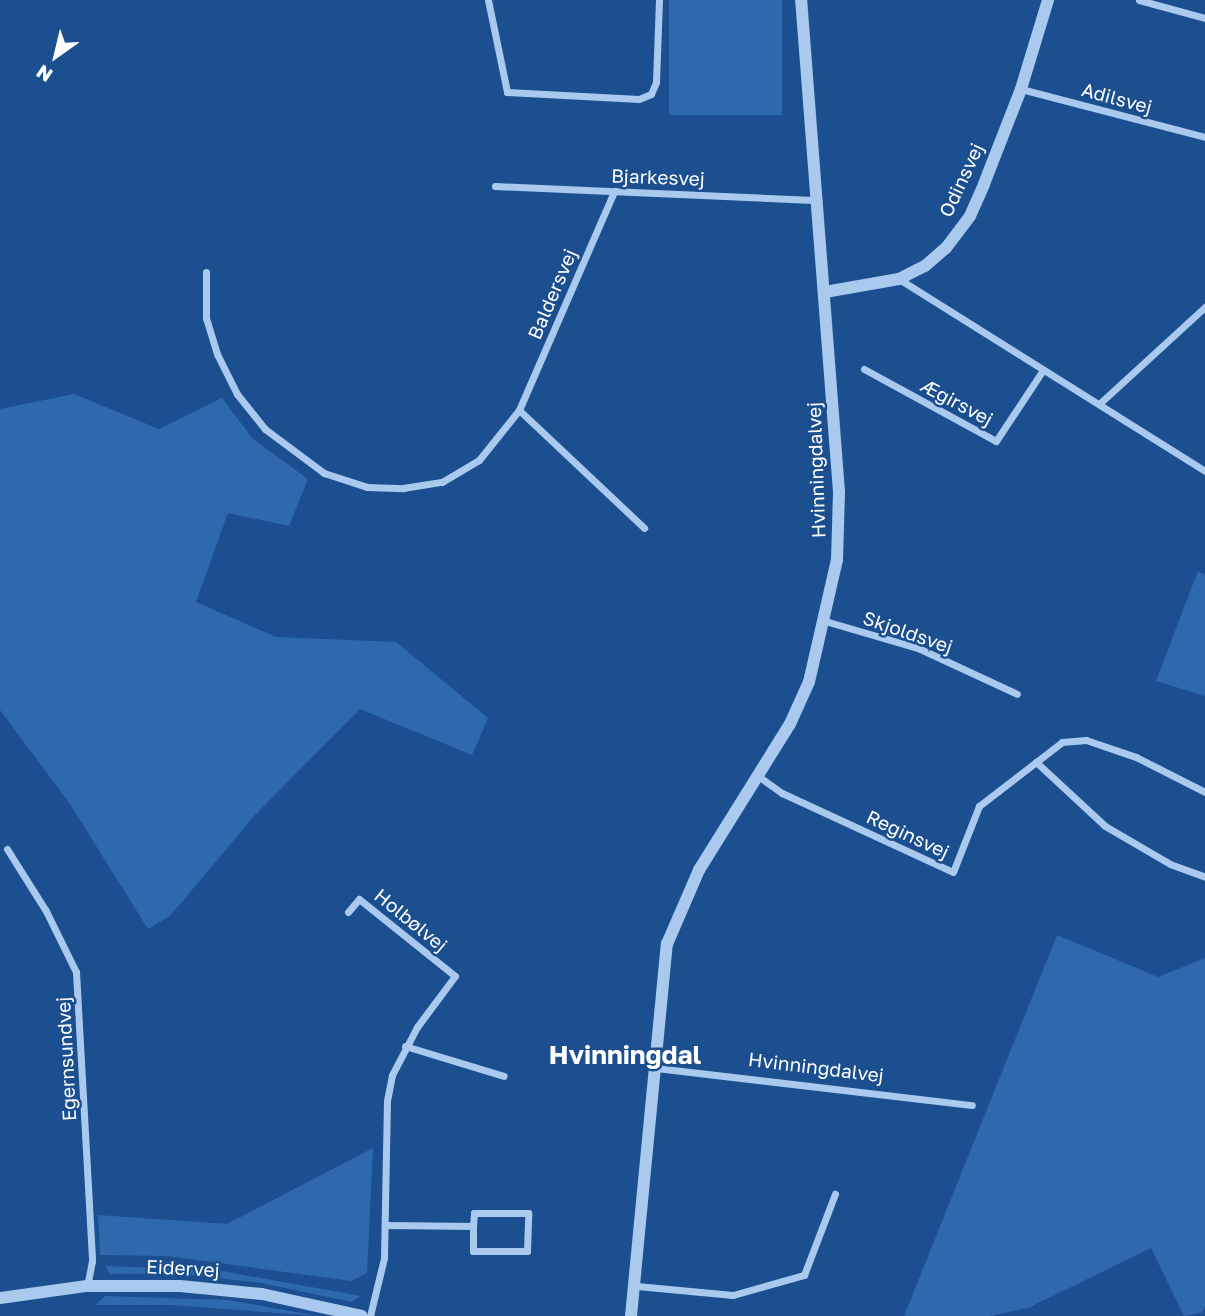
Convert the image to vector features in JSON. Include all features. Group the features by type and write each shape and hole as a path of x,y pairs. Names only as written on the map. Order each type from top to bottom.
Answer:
{"street":[{"path":"488,0 507,92 639,99 651,94 656,82 659,0"},
{"name":"Hvinningdalvej","path":"631,1316 637,1286 667,944 683,899 761,778 808,682 825,621 837,560 839,492 819,200 801,0"},
{"name":"Odinsvej","path":"825,292 899,279 925,266 946,248 970,216 1021,89 1048,0"},
{"path":"1139,0 1205,18"},
{"name":"Adilsvej","path":"1021,89 1205,138"},
{"name":"Bjarkesvej","path":"495,186 819,200"},
{"name":"Baldersvej","path":"205,272 206,318 217,354 237,394 265,429 324,473 367,487 442,482 479,460 519,410 614,191"},
{"path":"899,279 1205,471"},
{"path":"1099,404 1205,307"},
{"name":"Ægirsvej","path":"864,369 996,441 1043,370"},
{"path":"519,410 644,528"},
{"name":"Skjoldsvej","path":"825,621 918,648 1017,694"},
{"name":"Reginsvej","path":"761,778 782,793 953,872 979,806 1062,742 1086,740 1136,757 1205,792"},
{"path":"1036,762 1105,826 1170,864 1205,877"},
{"name":"Egernsundvej","path":"8,849 46,911 76,972 92,1261 88,1286"},
{"name":"Holbølvej","path":"348,912 359,899 455,976 405,1046 392,1075 387,1101 382,1276 370,1316"},
{"path":"405,1046 504,1076"},
{"name":"Hvinningdalvej","path":"656,1068 972,1105"},
{"path":"637,1286 733,1295 804,1275 835,1194"},
{"path":"474,1213 527,1213 527,1251 473,1251 474,1226 474,1213"},
{"path":"385,1225 474,1226"},
{"name":"Eidervej","path":"0,1298 88,1286 233,1291 362,1316"}],"shaded area":[{"path":"669,0 782,0 782,115 669,115"},
{"path":"74,394 159,429 222,398 253,439 308,479 289,526 228,513 196,602 276,637 396,642 488,718 472,755 360,709 255,815 170,916 148,929 70,804 0,710 0,409"},
{"path":"1198,571 1205,575 1205,696 1156,681"},
{"path":"1057,935 1158,977 1205,958 1205,1307 1202,1313 1184,1316 1151,1248 1028,1308 990,1316 904,1316"},
{"path":"373,1148 367,1273 351,1281 167,1256 100,1255 98,1215 227,1224"},
{"path":"105,1266 216,1270 361,1296 352,1302 261,1283 183,1274 110,1274"},
{"path":"105,1296 228,1300 318,1316 172,1305 95,1305"}],"district":[{"name":"Hvinningdal","path":"625,1055"}]}
